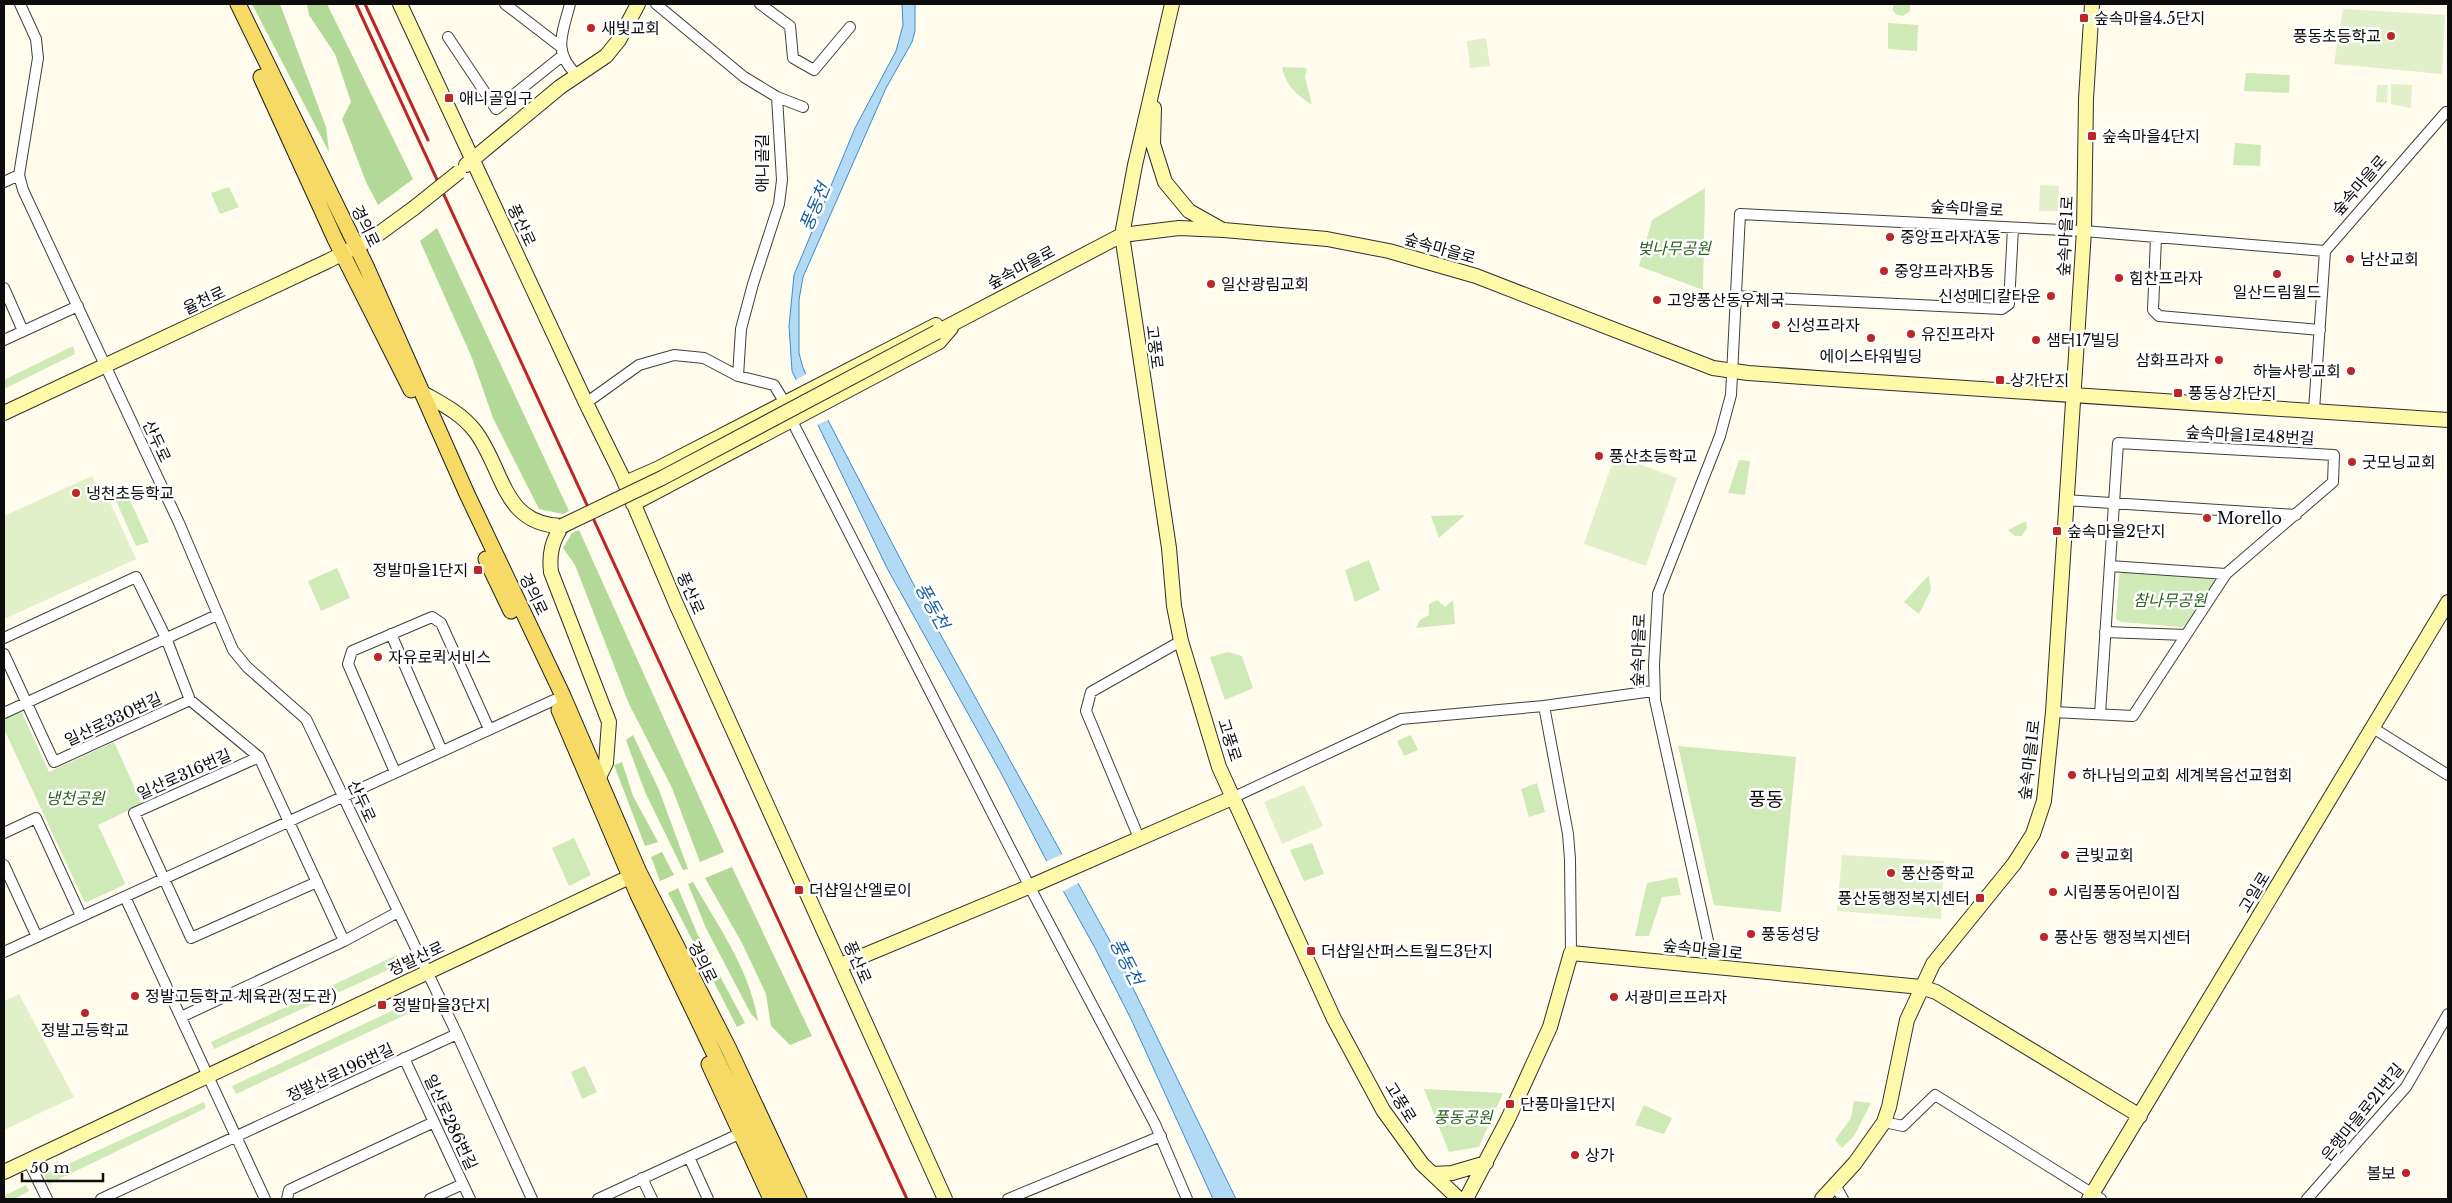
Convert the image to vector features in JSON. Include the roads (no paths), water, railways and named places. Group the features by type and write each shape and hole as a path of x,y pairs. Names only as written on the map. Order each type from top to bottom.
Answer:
{"main road":[{"name":"경의로","path":"228,4 342,252 410,388 496,580 554,700 634,874 687,982 784,1199"},
{"name":"경의로","path":"238,4 356,246 423,393 466,494 564,696 599,777 634,874"},
{"name":"풍산로","path":"400,4 586,404 625,483 714,689 841,965 945,1199"},
{"path":"472,160 560,87 578,76 610,51 638,4"},
{"path":"1122,234 1155,73 1172,4"},
{"name":"숲속마을1로","path":"1822,1199 1855,1163 1884,1122 1889,1107 1907,1020 1933,964 2014,864 2033,834 2044,801 2053,712 2065,500 2084,231 2086,99 2092,4"},
{"path":"1155,73 1153,144 1165,182 1189,211 1224,230"},
{"name":"율천로","path":"4,413 373,238 414,208 472,160"},
{"name":"숲속마을로","path":"562,526 662,478 1122,234 1179,228 1327,239 1388,251 1476,276 1713,368 2072,395 2448,420"},
{"name":"고풍로","path":"1122,234 1170,557 1174,606 1180,641 1219,767 1336,1024 1382,1110 1422,1164 1460,1199"},
{"path":"625,483 657,469 789,402 936,325 956,321"},
{"path":"633,504 939,342 956,321"},
{"path":"423,393 460,415 476,433 519,510 532,521 547,526 562,526"},
{"path":"562,526 554,538 550,555 551,572 609,722 606,763 599,777"},
{"name":"고일로","path":"2094,1198 2140,1116 2448,602"},
{"path":"841,965 1232,798"},
{"name":"정발산로","path":"4,1172 634,874"},
{"path":"1466,1199 1486,1163 1550,1027 1570,953"},
{"name":"숲속마을1로","path":"1570,953 1921,987 1936,992 2140,1116"},
{"name":"경의로","path":"687,982 729,1049 799,1199"},
{"path":"771,1199 739,1134 688,1014 687,982 703,990 766,1111 807,1199"},
{"path":"1432,1174 1452,1173 1486,1163"}],"street":[{"name":"산두로","path":"20,4 36,39 38,58 19,175 23,190 179,523 233,650 247,668 306,719 457,1034 532,1199"},
{"path":"505,4 562,52"},
{"path":"570,4 562,52 566,64 578,76"},
{"path":"656,4 744,77 778,97 803,106"},
{"path":"760,4 790,26 793,58 814,70 850,27"},
{"path":"448,38 496,109 562,52"},
{"name":"애니골길","path":"738,376 741,329 753,284 779,204 782,180 778,97"},
{"name":"숲속마을로","path":"2325,251 2446,112"},
{"path":"4,182 19,175"},
{"name":"숲속마을로","path":"1714,968 1653,691 1658,594 1720,436 1731,395 1734,296 1740,214 2013,228 2009,304 2002,309 1734,296"},
{"path":"2013,228 2084,231 2325,251 2314,410"},
{"path":"2156,238 2153,310 2159,316 2320,330"},
{"path":"4,288 24,331"},
{"path":"4,340 78,306"},
{"path":"586,404 639,365 674,355 704,358 738,376 774,385 789,402"},
{"path":"796,419 1036,883 1161,1136 1187,1199"},
{"name":"숲속마을1로48번길","path":"2053,712 2133,716 2226,574 2333,482 2334,455 2118,444 2100,714"},
{"path":"2065,500 2296,514"},
{"path":"2110,566 2226,574"},
{"path":"4,638 136,576 166,638 190,700"},
{"path":"4,713 217,615"},
{"path":"395,772 348,664 352,651 432,617 441,623 489,729"},
{"path":"2105,632 2186,635"},
{"path":"391,634 442,751"},
{"path":"1139,838 1086,711 1091,692 1180,641"},
{"path":"4,654 27,701"},
{"path":"1232,798 1401,719 1544,706 1653,691"},
{"name":"일산로330번길","path":"27,701 54,762 190,700"},
{"name":"일산로316번길","path":"190,700 259,757 290,820 344,941"},
{"path":"4,952 343,795 554,700"},
{"path":"1544,706 1568,834 1570,859 1570,953"},
{"path":"2373,728 2448,775"},
{"name":"일산로316번길","path":"259,757 134,813 163,879 191,938 317,882"},
{"path":"4,833 36,818 81,916"},
{"path":"4,865 37,937"},
{"path":"125,897 208,1075 263,1199"},
{"path":"180,1017 344,941 398,912"},
{"name":"은행마을로21번길","path":"2307,1199 2406,1087 2448,1014"},
{"name":"정발산로196번길","path":"101,1199 457,1034"},
{"name":"일산로286번길","path":"404,1058 470,1199"},
{"path":"1884,1122 1903,1126 1935,1095 2094,1198"},
{"path":"288,1195 434,1122"},
{"path":"598,1199 739,1134"},
{"path":"1008,1199 1161,1136"},
{"path":"688,1156 708,1199"},
{"path":"28,1160 47,1199"},
{"path":"642,1178 652,1199"},
{"path":"430,1199 463,1184"},
{"path":"1835,1185 1843,1199"}],"water":[{"path":"902,4 915,4 915,31 912,42 886,88 803,277 799,300 799,353 803,368 819,403 927,610 1111,943 1236,1199 1213,1199 1131,1019 1095,948 1000,771 887,568 792,371 789,326 794,275 855,128 896,51 903,25"}],"railway":[{"path":"356,4 907,1199"},
{"path":"365,4 428,140"}],"place":[{"name":"숲속마을4.5단지","path":"2084,18"},
{"name":"새빛교회","path":"591,28"},
{"name":"풍동초등학교","path":"2391,36"},
{"name":"애니골입구","path":"449,98"},
{"name":"숲속마을4단지","path":"2092,136"},
{"name":"중앙프라자A동","path":"1890,237"},
{"name":"남산교회","path":"2350,259"},
{"name":"중앙프라자B동","path":"1884,271"},
{"name":"일산드림월드","path":"2277,274"},
{"name":"힘찬프라자","path":"2119,278"},
{"name":"일산광림교회","path":"1211,284"},
{"name":"신성메디칼타운","path":"2051,296"},
{"name":"고양풍산동우체국","path":"1657,300"},
{"name":"신성프라자","path":"1776,325"},
{"name":"유진프라자","path":"1911,334"},
{"name":"에이스타워빌딩","path":"1871,338"},
{"name":"샘터17빌딩","path":"2036,340"},
{"name":"삼화프라자","path":"2219,360"},
{"name":"하늘사랑교회","path":"2351,371"},
{"name":"상가단지","path":"2000,380"},
{"name":"풍동상가단지","path":"2178,393"},
{"name":"풍산초등학교","path":"1599,456"},
{"name":"굿모닝교회","path":"2352,462"},
{"name":"냉천초등학교","path":"76,493"},
{"name":"Morello","path":"2207,518"},
{"name":"숲속마을2단지","path":"2057,531"},
{"name":"정발마을1단지","path":"478,570"},
{"name":"자유로퀵서비스","path":"378,657"},
{"name":"하나님의교회 세계복음선교협회","path":"2072,775"},
{"name":"큰빛교회","path":"2065,855"},
{"name":"풍산중학교","path":"1891,873"},
{"name":"더샵일산엘로이","path":"799,890"},
{"name":"시립풍동어린이집","path":"2053,892"},
{"name":"풍산동행정복지센터","path":"1980,898"},
{"name":"풍동성당","path":"1751,934"},
{"name":"풍산동 행정복지센터","path":"2044,937"},
{"name":"더샵일산퍼스트월드3단지","path":"1311,951"},
{"name":"정발고등학교 체육관(정도관)","path":"135,996"},
{"name":"서광미르프라자","path":"1614,997"},
{"name":"정발마을3단지","path":"382,1005"},
{"name":"정발고등학교","path":"85,1013"},
{"name":"단풍마을1단지","path":"1510,1104"},
{"name":"상가","path":"1575,1155"},
{"name":"볼보","path":"2406,1173"}],"district":[{"name":"풍동","path":"1766,799"}],"water label":[{"name":"풍동천","path":"815,207"},
{"name":"풍동천","path":"932,606"},
{"name":"풍동천","path":"1126,962"}],"park label":[{"name":"벚나무공원","path":"1674,248"},
{"name":"참나무공원","path":"2170,600"},
{"name":"냉천공원","path":"75,798"},
{"name":"풍동공원","path":"1463,1117"}]}
